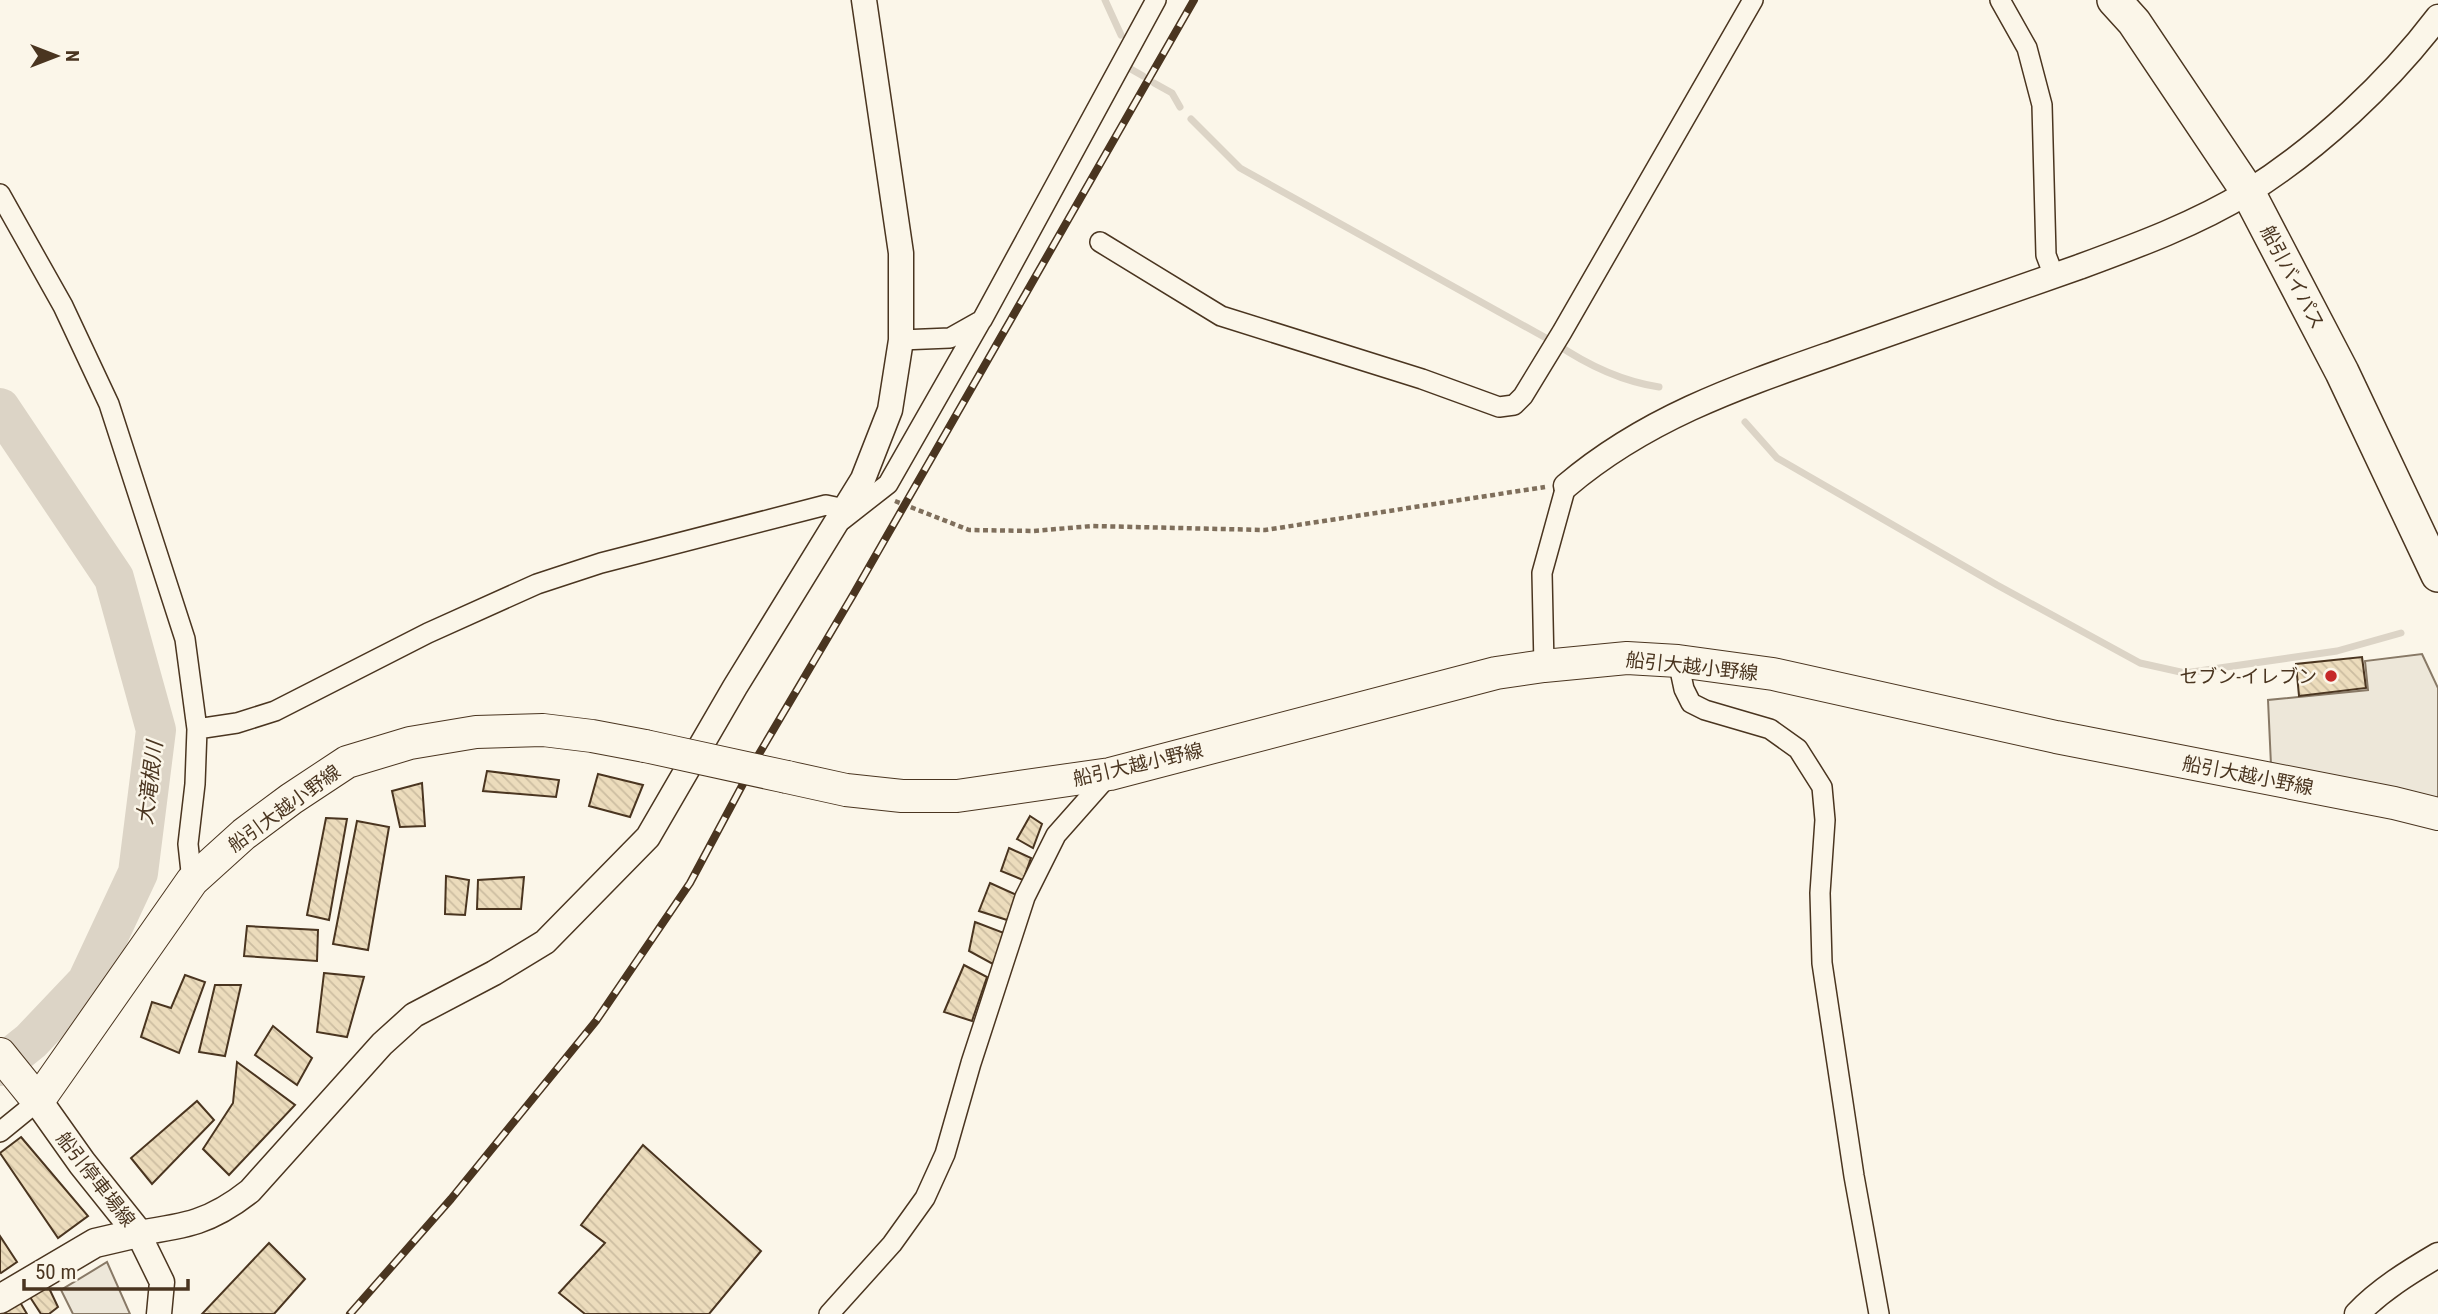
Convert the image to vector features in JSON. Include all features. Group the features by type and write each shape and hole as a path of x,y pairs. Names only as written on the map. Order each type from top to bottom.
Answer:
{"highway":[{"name":"船引バイパス","path":"2113,0 2134,23 2248,192 2342,372 2438,575"}],"main road":[{"name":"船引大越小野線","path":"32,1094 192,881 244,834 346,762 410,743 476,732 543,730 593,736 846,790 902,796 957,796 1110,774 1460,682 1544,666 1627,658 1678,661 1773,674 2056,737 2438,814"},
{"path":"0,1054 32,1094"},
{"name":"船引停車場線","path":"0,1299 95,1243 138,1233 32,1094"}],"street":[{"path":"159,1314 162,1282 138,1233 190,1225 226,1210 250,1191 382,1044 414,1015 545,942 648,837 735,687 863,479 890,410 901,340 901,253 864,0"},
{"path":"840,517 888,484 982,320 1156,0"},
{"path":"1100,242 1221,316 1422,379 1499,407 1514,405 1523,396 1562,332 1753,0"},
{"path":"2000,0 2027,47 2042,105 2046,255 2054,276"},
{"path":"1544,666 1542,573 1566,486 1596,461 1703,400 2054,276 2192,222 2248,192 2334,129 2413,50 2438,17"},
{"path":"0,194 63,306 108,404 185,639 197,729 195,784 188,844 192,881"},
{"path":"901,340 950,338 982,320"},
{"path":"197,729 237,723 275,711 428,633 537,584 601,562 826,505 840,517"},
{"path":"1678,661 1684,689 1691,703 1705,710 1770,729 1798,749 1822,787 1825,820 1820,893 1822,963 1854,1176 1879,1314"},
{"path":"829,1314 892,1244 925,1198 945,1154 971,1063 1025,897 1056,835 1110,774"},
{"path":"0,1132 32,1094"},
{"path":"2357,1314 2369,1301 2438,1255"}],"path":[{"path":"878,493 918,512 970,530 1034,531 1092,526 1265,530 1566,486"}],"shaded area":[{"path":"2422,654 2438,688 2438,801 2271,765 2268,700 2368,690 2365,661"},
{"path":"107,1262 130,1314 73,1314 61,1290"}],"building":[{"name":"セブン-イレブン","path":"2362,657 2366,688 2299,696 2296,664"},
{"path":"487,771 559,780 556,797 483,791"},
{"path":"598,774 643,785 630,817 589,806"},
{"path":"422,783 425,826 400,827 392,791"},
{"path":"1030,816 1042,824 1033,848 1017,839"},
{"path":"326,818 347,819 329,920 307,915"},
{"path":"357,821 389,827 368,950 333,944"},
{"path":"1009,848 1031,858 1023,880 1001,871"},
{"path":"446,876 469,880 465,915 445,914"},
{"path":"524,877 521,909 477,909 478,880"},
{"path":"990,883 1019,896 1007,920 979,911"},
{"path":"975,922 1004,933 993,964 969,951"},
{"path":"247,926 318,930 317,961 244,956"},
{"path":"964,965 987,977 972,1021 944,1012"},
{"path":"324,973 364,977 347,1037 317,1032"},
{"path":"185,975 205,982 179,1053 141,1037 152,1002 171,1008"},
{"path":"215,985 241,985 225,1056 199,1052"},
{"path":"273,1026 312,1058 297,1085 255,1055"},
{"path":"237,1062 295,1105 229,1175 203,1149 233,1103"},
{"path":"197,1101 214,1120 152,1184 131,1158"},
{"path":"21,1137 88,1216 58,1238 0,1153"},
{"path":"643,1145 761,1251 709,1314 585,1314 559,1293 605,1243 581,1225"},
{"path":"0,1236 17,1262 1,1273 0,1272"},
{"path":"269,1243 305,1279 274,1314 202,1314"},
{"path":"48,1286 58,1307 49,1314 41,1314 28,1294"},
{"path":"17,1297 27,1314 3,1314 1,1309"}],"waterway":[{"path":"1105,0 1121,35"},
{"path":"1129,68 1143,76"},
{"path":"1154,83 1172,93 1180,107"},
{"path":"1191,119 1240,168 1592,365 1631,381 1659,387"},
{"name":"大滝根川","path":"0,408 114,578 156,730 138,873 87,982 31,1041 0,1066"},
{"path":"1745,422 1777,458 1997,585 2140,663 2185,673 2337,651 2401,633"}],"railway":[{"path":"350,1314 451,1199 596,1021 690,883 759,754 1194,0"}],"place":[{"name":"セブン-イレブン","path":"2331,676"}]}
